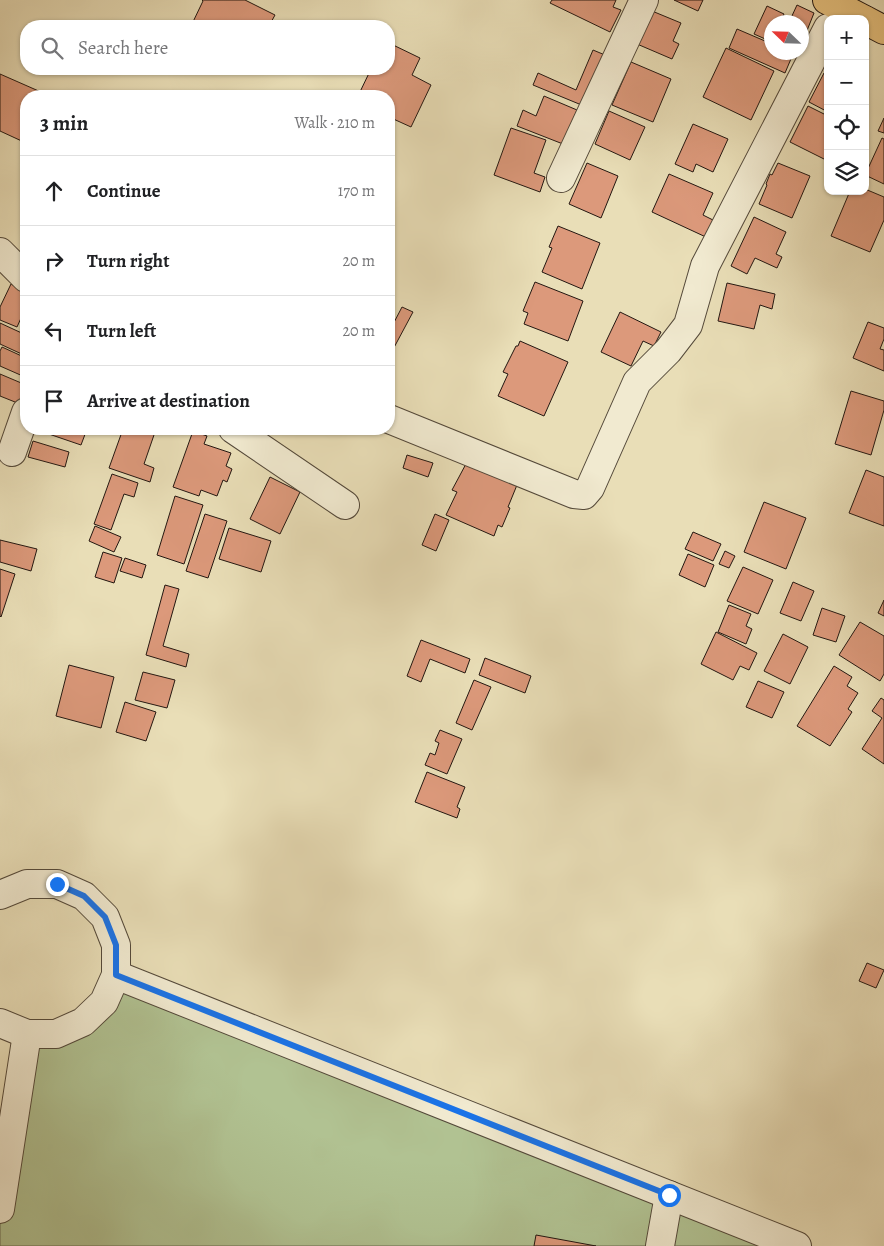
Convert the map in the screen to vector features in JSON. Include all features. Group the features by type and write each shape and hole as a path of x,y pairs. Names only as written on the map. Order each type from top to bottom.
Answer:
{"main road":[{"path":"869,22 884,30"}],"street":[{"path":"561,178 644,0"},
{"path":"395,421 574,494 584,495 590,488 637,382 688,326 705,266 832,13"},
{"path":"0,252 20,272"},
{"path":"12,452 20,429"},
{"path":"242,435 345,505"},
{"path":"0,895 27,884 57,884 84,896 105,917 116,945 116,975 104,1002 83,1022 56,1034 27,1034 0,1023"},
{"path":"116,975 797,1246"},
{"path":"0,1209 27,1034"},
{"path":"660,1246 669,1195"}],"green space":[{"path":"116,975 797,1246 0,1246 0,1209 27,1034 56,1034"}],"building":[{"path":"245,0 275,15 272,20 194,20 203,1"},
{"path":"552,0 616,0 613,7 621,10 610,32 550,3"},
{"path":"674,0 703,0 698,11"},
{"path":"797,5 814,13 809,26 809,15 792,15"},
{"path":"767,6 784,14 764,15 764,38 754,34"},
{"path":"652,11 681,23 673,41 679,44 672,59 637,44"},
{"path":"737,29 764,41 764,60 790,60 785,73 729,48"},
{"path":"395,46 420,58 412,75 431,85 411,127 395,120 395,90 361,90 368,75 395,75"},
{"path":"726,48 774,71 751,120 703,97"},
{"path":"593,50 605,55 584,106 533,85 538,73 576,90"},
{"path":"631,62 671,79 653,122 612,105"},
{"path":"824,73 824,110 809,102"},
{"path":"0,74 36,90 20,90 20,140 0,131"},
{"path":"544,96 577,110 563,144 517,126 523,110 536,116"},
{"path":"808,106 824,114 824,159 790,142"},
{"path":"609,111 645,127 630,160 595,144"},
{"path":"884,118 884,133 878,131"},
{"path":"693,124 728,139 713,172 696,164 693,172 675,164"},
{"path":"511,128 546,140 534,173 545,177 540,192 494,175"},
{"path":"882,138 884,139 884,184 869,177 869,166"},
{"path":"587,163 618,176 601,218 569,204"},
{"path":"778,163 810,176 792,218 759,204 770,174 772,175"},
{"path":"669,174 713,193 703,215 715,221 708,238 652,212"},
{"path":"869,191 884,197 884,220 870,252 831,236 848,195 869,195"},
{"path":"754,217 786,232 776,254 782,257 777,268 755,258 747,274 731,266"},
{"path":"558,226 600,243 582,289 542,272 552,248 549,247"},
{"path":"535,282 583,301 568,341 524,324 528,313 523,311"},
{"path":"727,283 775,294 772,309 760,305 754,329 718,321"},
{"path":"11,284 20,289 20,320 17,327 0,320 0,307"},
{"path":"402,307 413,312 395,346 395,320"},
{"path":"620,312 661,332 654,346 643,341 631,366 601,352"},
{"path":"868,322 884,328 884,339 880,349 884,350 884,371 853,358"},
{"path":"0,323 20,332 20,353 0,344"},
{"path":"520,341 568,362 544,416 498,396 508,374 503,372"},
{"path":"2,347 20,355 20,375 0,366 0,351"},
{"path":"0,374 20,382 20,404 0,396"},
{"path":"851,391 884,401 884,410 871,455 835,444"},
{"path":"52,435 85,435 81,445"},
{"path":"121,435 154,435 144,464 154,468 150,482 109,468"},
{"path":"192,435 207,436 204,444 231,453 226,466 232,469 227,482 223,480 217,496 201,490 199,496 173,487"},
{"path":"33,441 69,452 65,467 28,457"},
{"path":"407,455 433,463 428,477 403,468"},
{"path":"467,462 517,485 502,527 498,525 494,536 446,515 457,492 452,490"},
{"path":"866,470 884,477 884,526 849,513"},
{"path":"112,474 138,483 134,497 124,494 111,530 94,524"},
{"path":"270,477 300,492 280,534 250,519"},
{"path":"175,496 203,505 184,564 157,555"},
{"path":"764,502 806,518 786,569 744,552"},
{"path":"205,514 227,521 208,578 186,571"},
{"path":"435,514 449,520 436,551 422,545"},
{"path":"95,526 121,537 114,552 89,541"},
{"path":"229,528 271,541 261,572 219,559"},
{"path":"693,532 721,544 713,561 685,549"},
{"path":"0,540 37,549 31,571 0,562"},
{"path":"725,551 735,556 729,568 719,564"},
{"path":"103,552 122,558 114,583 95,577"},
{"path":"688,554 714,565 705,587 679,575"},
{"path":"125,558 146,565 142,578 120,571"},
{"path":"743,567 773,580 758,614 727,601"},
{"path":"0,569 15,574 1,617 0,616"},
{"path":"793,582 814,591 801,621 780,613"},
{"path":"165,585 179,589 163,646 189,654 186,667 146,655"},
{"path":"884,600 884,616 878,613"},
{"path":"729,605 751,614 746,626 752,629 746,644 718,632"},
{"path":"822,608 845,616 836,642 813,635"},
{"path":"860,622 884,636 884,674 880,681 839,655"},
{"path":"716,632 757,653 749,670 740,666 733,680 701,664"},
{"path":"783,634 808,647 790,684 764,671"},
{"path":"421,640 470,659 465,673 430,659 421,682 407,676"},
{"path":"485,658 531,676 525,693 479,675"},
{"path":"69,665 114,677 101,728 56,716"},
{"path":"834,666 852,677 847,686 858,693 848,709 852,712 830,746 797,726"},
{"path":"143,672 175,680 167,708 135,700"},
{"path":"474,680 491,687 472,730 456,723"},
{"path":"758,681 784,692 772,718 746,707"},
{"path":"881,698 884,700 884,764 862,749 882,718 872,711"},
{"path":"125,702 156,712 146,741 116,732"},
{"path":"440,730 462,739 447,774 425,765 430,753 435,755 439,743 435,741"},
{"path":"427,772 465,787 457,807 460,809 457,818 415,802"},
{"path":"867,963 884,970 876,988 859,981"},
{"path":"536,1235 596,1246 534,1246"}],"route":[{"path":"57,884 84,896 105,917 116,945 116,975 669,1195"}]}
